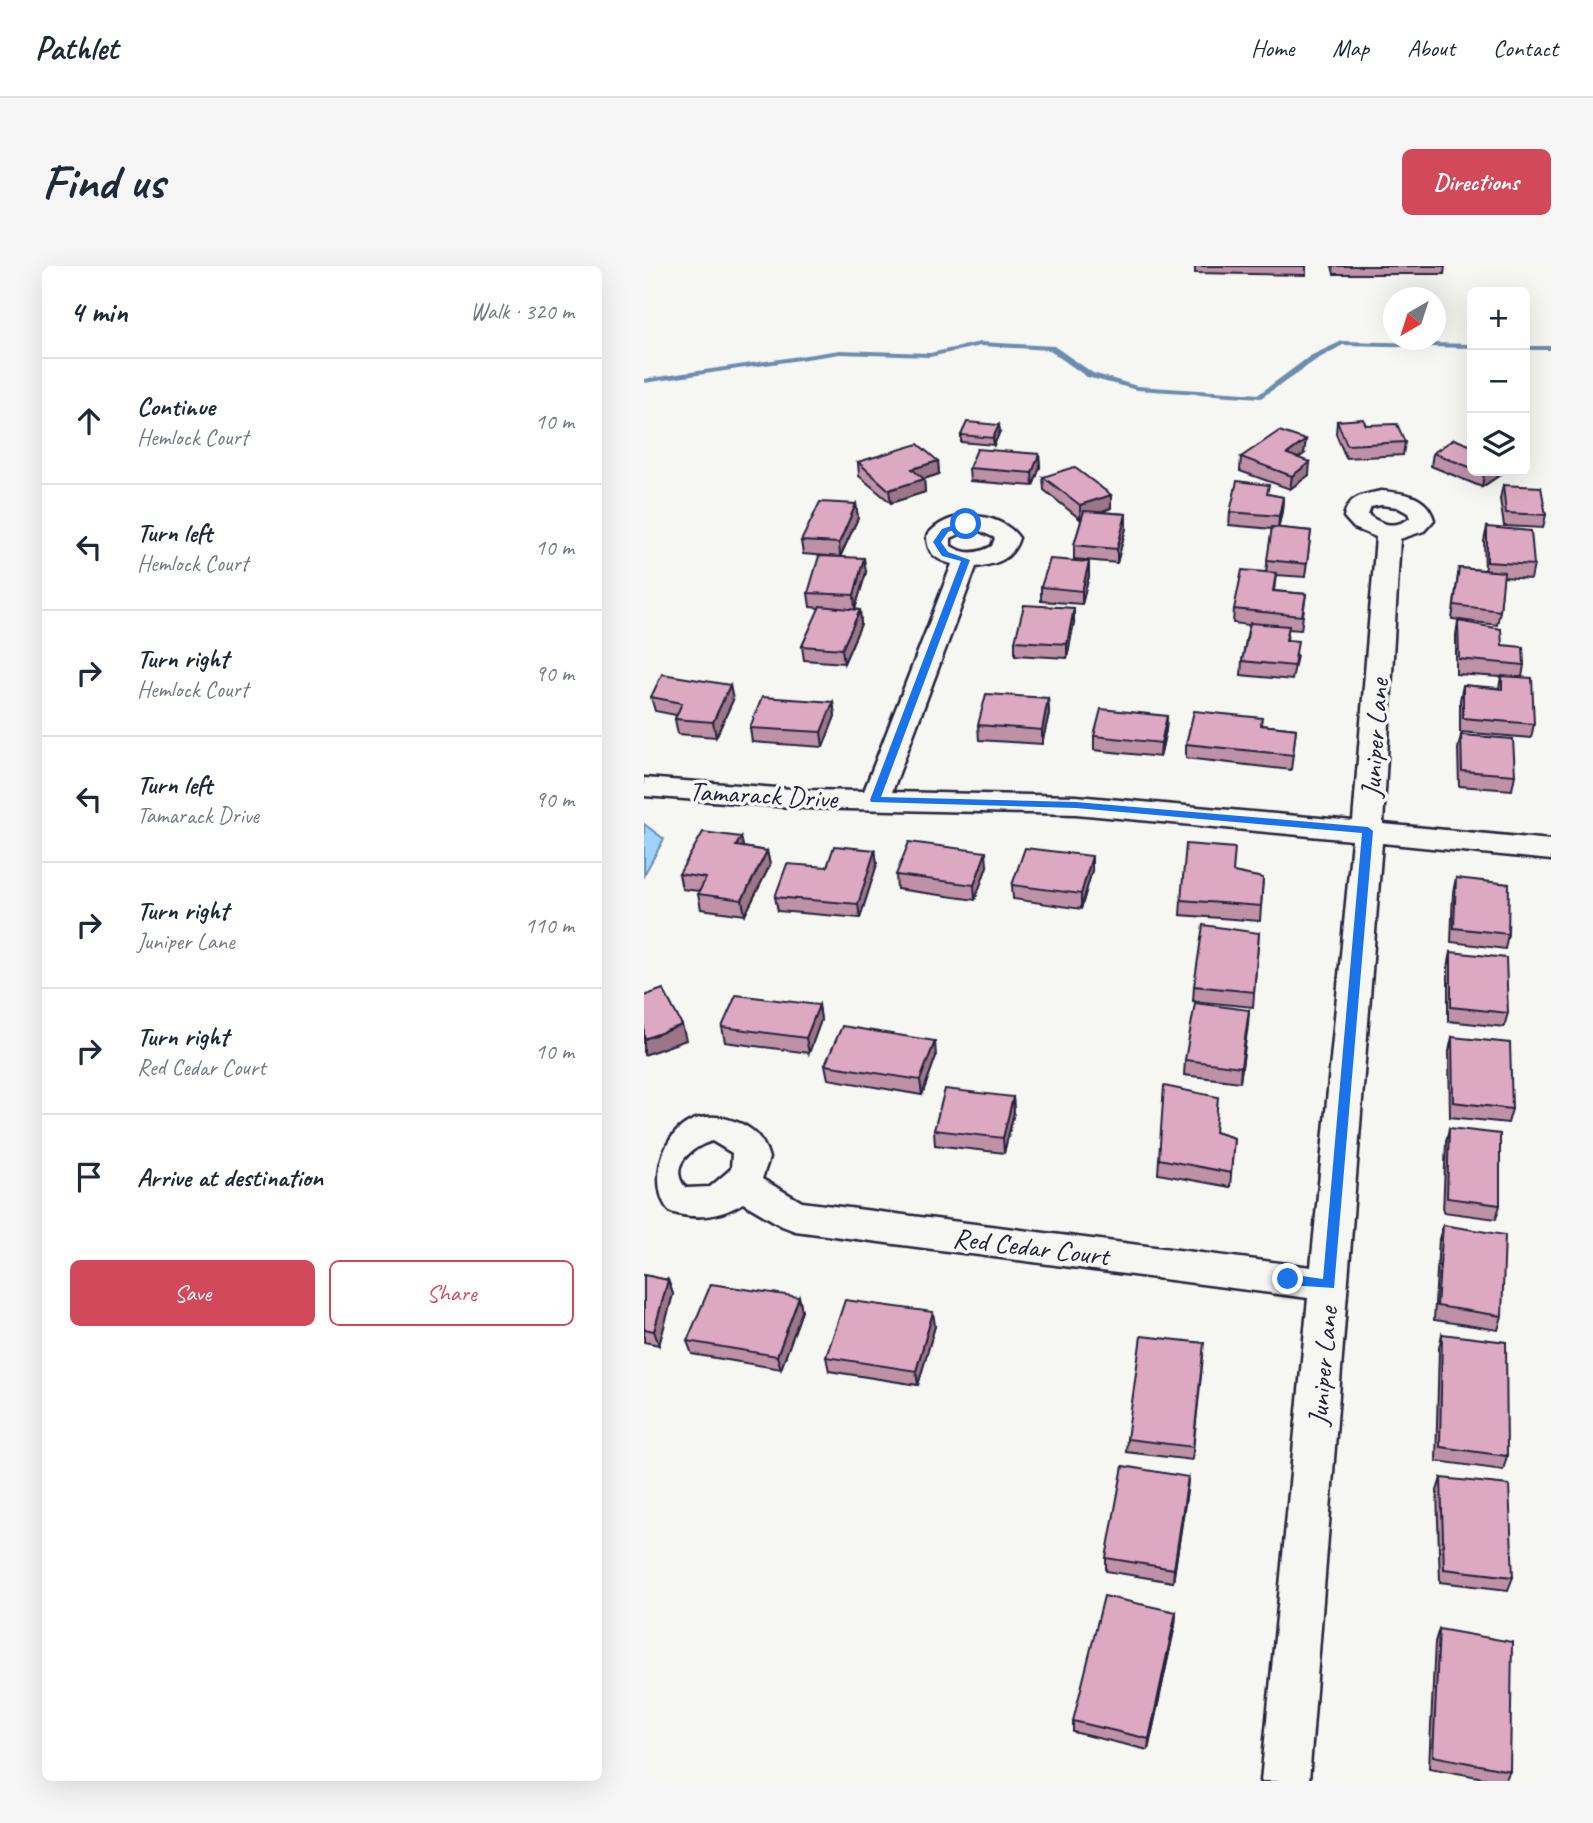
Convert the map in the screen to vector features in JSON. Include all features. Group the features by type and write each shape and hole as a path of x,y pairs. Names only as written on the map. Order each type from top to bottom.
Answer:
{"street":[{"name":"Juniper Lane","path":"1285,1781 1368,831 1388,531"},
{"path":"875,800 966,560"},
{"name":"Tamarack Drive","path":"644,787 804,799 1076,805 1551,850"},
{"name":"Red Cedar Court","path":"741,1184 795,1216 1329,1285"}],"water":[{"path":"644,824 664,839 644,875"}],"building":[{"path":"1363,419 1366,425 1397,424 1405,442 1347,445 1337,421"},
{"path":"967,422 999,425 993,438 961,435"},
{"path":"1279,431 1306,440 1287,454 1310,462 1292,476 1241,457"},
{"path":"1454,439 1467,444 1467,466 1433,453"},
{"path":"918,444 938,461 912,469 924,479 889,490 858,462"},
{"path":"977,449 1039,454 1032,473 969,468"},
{"path":"1074,467 1111,495 1080,505 1043,477"},
{"path":"1237,481 1269,485 1267,494 1283,497 1279,516 1230,512"},
{"path":"1503,485 1541,487 1546,515 1506,513"},
{"path":"820,502 856,504 839,543 801,541"},
{"path":"1084,511 1126,514 1117,549 1074,545"},
{"path":"1272,527 1311,531 1307,564 1267,560"},
{"path":"1487,527 1531,531 1534,565 1487,562"},
{"path":"819,556 864,558 854,595 808,593"},
{"path":"1050,559 1089,562 1082,591 1041,587"},
{"path":"1459,568 1504,572 1500,611 1454,605"},
{"path":"1242,570 1276,573 1273,591 1306,594 1302,616 1234,609"},
{"path":"1024,605 1074,608 1067,644 1015,641"},
{"path":"820,606 860,610 842,649 802,646"},
{"path":"1458,621 1501,629 1502,645 1523,647 1524,665 1459,659"},
{"path":"1250,623 1289,626 1286,640 1298,641 1294,666 1242,661"},
{"path":"662,674 730,685 713,722 675,719 682,703 651,697"},
{"path":"1502,676 1532,678 1534,724 1463,718 1463,685 1502,689"},
{"path":"986,694 1048,698 1042,730 978,725"},
{"path":"762,697 833,702 821,732 750,728"},
{"path":"1101,709 1167,716 1161,743 1094,736"},
{"path":"1194,711 1262,718 1261,725 1296,729 1293,755 1186,744"},
{"path":"1461,735 1513,739 1515,775 1462,771"},
{"path":"703,832 741,837 736,846 767,851 742,900 698,894 706,878 679,874"},
{"path":"909,842 986,852 974,885 896,875"},
{"path":"1186,844 1235,848 1233,872 1263,878 1261,906 1181,900"},
{"path":"834,846 875,850 858,904 775,897 787,864 827,867"},
{"path":"1025,848 1092,856 1081,894 1012,885"},
{"path":"1456,878 1509,884 1508,934 1454,928"},
{"path":"1203,925 1259,933 1254,992 1194,986"},
{"path":"1451,952 1506,958 1508,1013 1451,1007"},
{"path":"663,989 682,1025 644,1039 644,996"},
{"path":"736,995 819,1005 806,1038 722,1027"},
{"path":"1195,1003 1249,1010 1241,1067 1185,1060"},
{"path":"842,1026 935,1041 920,1080 825,1065"},
{"path":"1452,1037 1510,1043 1512,1109 1453,1102"},
{"path":"1164,1086 1218,1097 1215,1132 1234,1138 1231,1173 1159,1159"},
{"path":"945,1089 1013,1097 1003,1138 934,1130"},
{"path":"1449,1128 1500,1134 1500,1205 1447,1198"},
{"path":"1443,1225 1505,1235 1502,1316 1437,1306"},
{"path":"644,1275 668,1280 654,1331 644,1329"},
{"path":"711,1284 799,1297 777,1356 687,1341"},
{"path":"845,1300 933,1312 916,1371 826,1357"},
{"path":"1442,1334 1506,1342 1507,1456 1440,1447"},
{"path":"1141,1336 1204,1343 1193,1447 1127,1439"},
{"path":"1123,1466 1188,1477 1174,1569 1106,1558"},
{"path":"1441,1478 1509,1485 1513,1577 1444,1569"},
{"path":"1104,1596 1176,1612 1149,1739 1073,1721"},
{"path":"1439,1629 1512,1642 1510,1771 1433,1756"}],"waterway":[{"path":"644,381 840,352 930,355 980,344 1051,348 1090,375 1137,388 1261,396 1313,358 1342,343 1467,346"},
{"path":"1530,348 1551,348"}],"route":[{"path":"966,524 945,530 937,542 945,554 966,560 875,800 1076,805 1368,831 1329,1285 1288,1279"}]}
